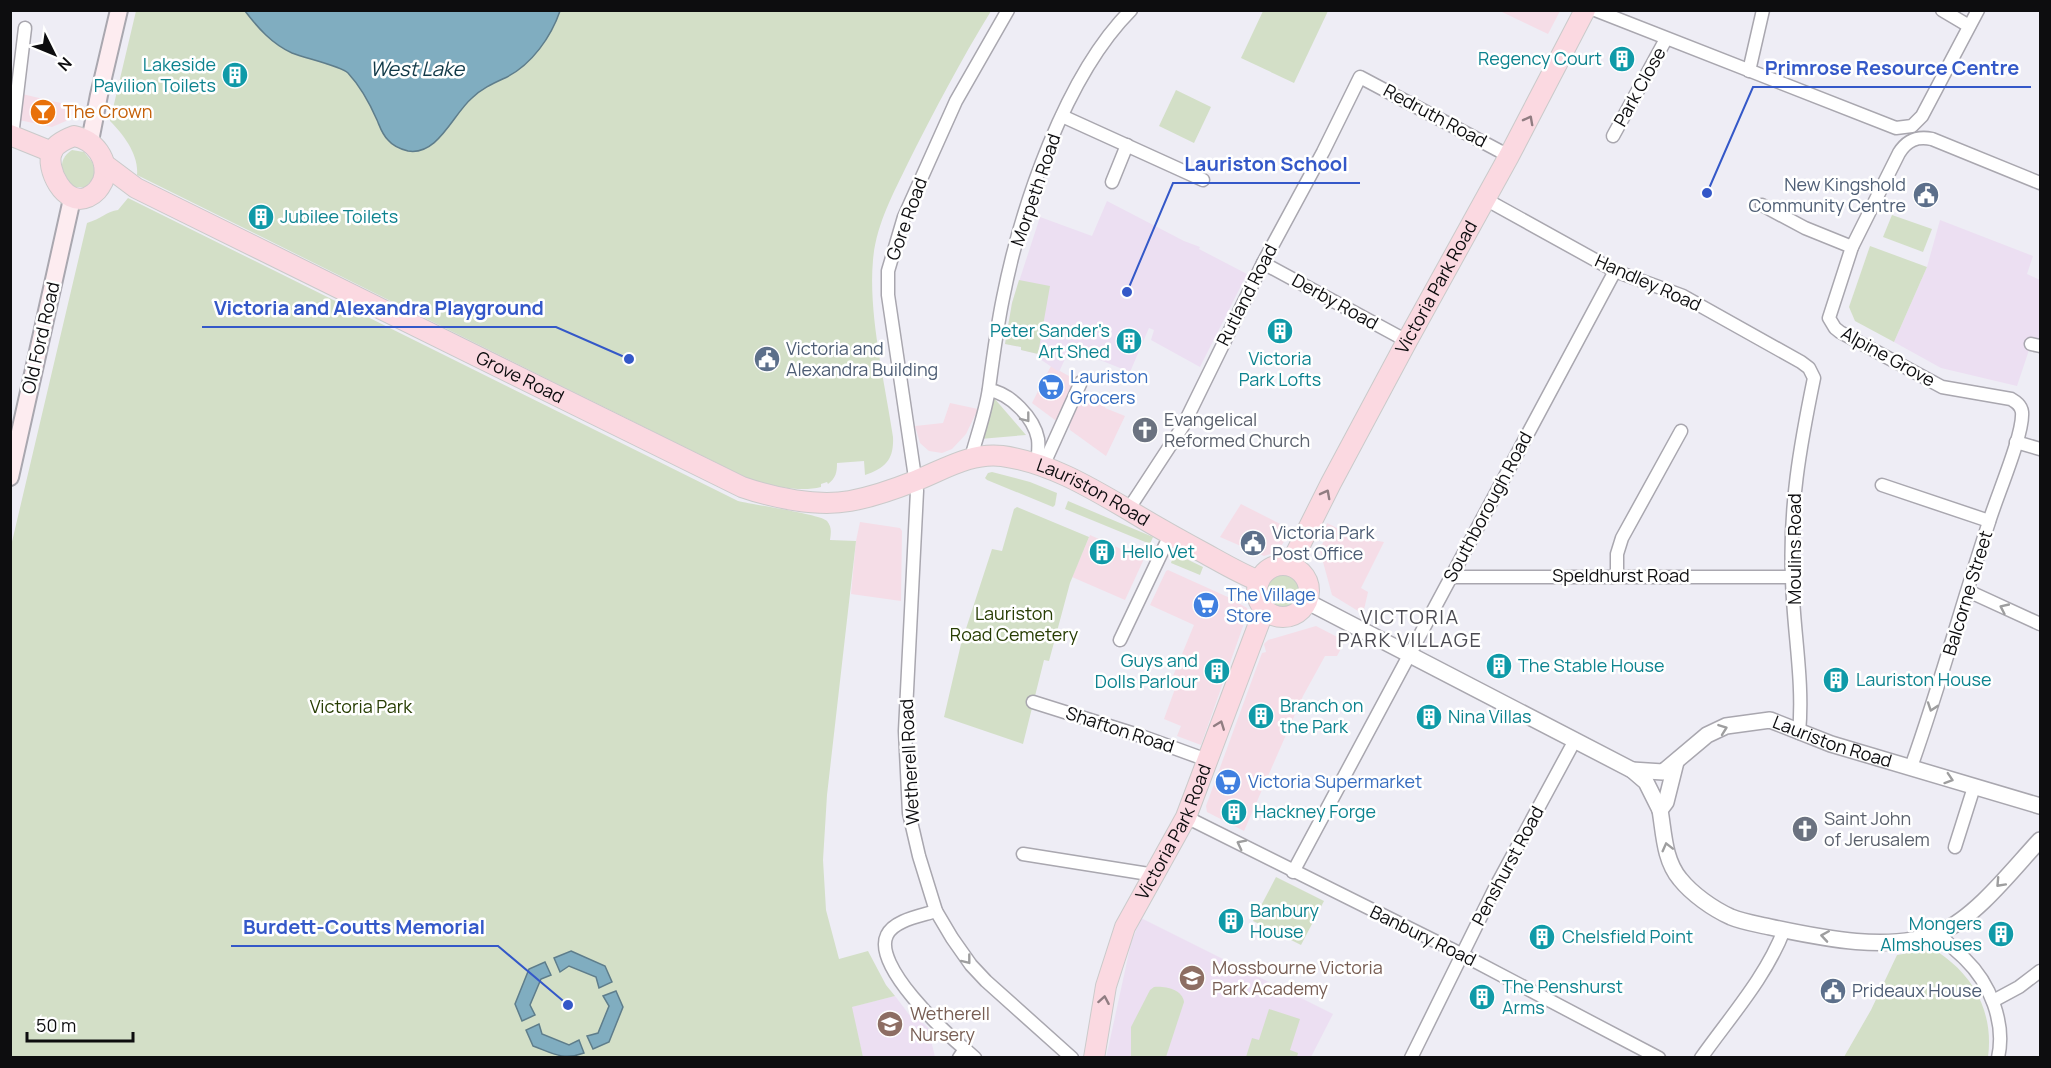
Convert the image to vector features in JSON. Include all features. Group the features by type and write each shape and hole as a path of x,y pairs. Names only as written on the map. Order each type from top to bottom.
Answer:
{"main road":[{"path":"72,198 60,188 55,177 51,160 52,152 65,139 74,136 90,141 119,10"},
{"name":"Victoria Park Road","path":"1290,565 1407,341 1509,156 1585,10"},
{"path":"11,135 52,152"},
{"name":"Grove Road","path":"90,141 104,164 136,188 742,488 795,500 849,502 917,481"},
{"path":"100,187 104,176 104,164"},
{"name":"Grove Road","path":"72,198 82,199 96,193 100,187 136,188"},
{"name":"Old Ford Road","path":"10,477 72,198"},
{"name":"Lauriston Road","path":"917,481 971,458 986,456 1001,456 1040,465 1085,485 1170,535 1245,576 1259,581"},
{"path":"1290,565 1299,569 1308,582 1310,590 1308,602 1294,615 1286,618 1276,617 1264,610 1259,603 1257,593 1259,581 1272,567 1290,565"},
{"name":"Victoria Park Road","path":"1094,1058 1106,986 1125,927 1186,817 1264,610"}],"street":[{"name":"Gore Road","path":"917,481 888,296 888,271 904,217 956,101 1008,10"},
{"name":"Morpeth Road","path":"971,458 989,390 1008,272 1026,209 1062,116 1090,60 1131,10"},
{"path":"1595,10 1891,127 1932,139 2040,183"},
{"path":"1749,71 1763,10"},
{"path":"1942,10 1969,26"},
{"path":"1762,205 1805,228 1852,247 1899,153 1922,116 1978,10"},
{"path":"11,135 26,28"},
{"name":"Park Close","path":"1613,136 1666,39"},
{"name":"Redruth Road","path":"1360,77 1509,156"},
{"name":"Rutland Road","path":"1128,510 1183,426 1263,263 1323,152 1360,77"},
{"path":"1062,116 1203,180"},
{"path":"1112,182 1127,145"},
{"name":"Handley Road","path":"1485,199 1616,271 1683,296 1809,368"},
{"name":"Alpine Grove","path":"1852,247 1829,318 1834,328 1942,387 2015,401 2022,413 2016,442"},
{"name":"Derby Road","path":"1263,263 1407,341"},
{"name":"Southborough Road","path":"1293,872 1616,271"},
{"name":"Moulins Road","path":"1798,733 1800,715 1798,657 1791,577 1792,507 1814,378 1809,368"},
{"path":"1040,465 1081,381"},
{"path":"989,390 1004,394 1031,424 1038,437 1040,465"},
{"path":"1617,576 1617,554 1622,537 1681,431"},
{"path":"2016,442 2040,449"},
{"name":"Balcorne Street","path":"1911,767 1941,682 1989,521 2016,442"},
{"name":"Wetherell Road","path":"917,481 905,731 909,813 919,856 936,911 971,964 986,981 1072,1058"},
{"path":"1882,485 1989,521"},
{"path":"1120,640 1170,535"},
{"name":"Speldhurst Road","path":"1450,577 1791,577"},
{"path":"1968,591 2040,624"},
{"name":"Lauriston Road","path":"1308,602 1632,770 1646,782 1660,810"},
{"name":"Shafton Road","path":"1033,702 1141,736 1207,760"},
{"name":"Lauriston Road","path":"1632,770 1663,772 1707,735 1726,726 1770,720 1798,733 2040,806"},
{"name":"Penshurst Road","path":"1411,1058 1495,888 1575,740"},
{"path":"1676,762 1666,802 1660,810 1665,846 1675,873 1697,896 1731,917 1784,930 1852,940 1884,942 1921,938 1940,932 1955,924 1975,908 2040,840"},
{"path":"1955,847 1974,787"},
{"name":"Banbury Road","path":"1186,817 1463,955 1659,1058"},
{"path":"1023,854 1155,875"},
{"path":"936,911 892,928 886,935 885,952 891,966 926,1012 967,1055"},
{"path":"1701,1058 1754,984 1779,943 1784,930"},
{"path":"1940,932 1945,941 1967,960 1982,979 1992,1001 2001,1038 1998,1058"},
{"path":"1992,1001 2019,987 2040,971"}],"shaded area":[{"path":"1500,11 1560,11 1548,34"},
{"path":"22,94 78,107 78,109 66,121 52,127 19,120"},
{"path":"1107,201 1200,247 1199,249 1247,274 1200,367 1151,340 1154,330 1149,328 1130,372 1070,348 1059,372 1037,357 1038,354 1005,344 1012,303 1040,217 1092,236"},
{"path":"1940,220 2033,256 2027,274 2040,280 2040,340 2031,344 2017,386 1941,368 1894,342 1927,267"},
{"path":"1051,366 1076,380 1058,419 1055,420 1032,403"},
{"path":"1085,392 1106,404 1105,408 1125,416 1106,456 1070,430 1069,424"},
{"path":"950,403 978,409 966,434 952,449 942,453 929,451 920,443 915,426 943,423"},
{"path":"1241,504 1292,530 1277,552 1264,556 1220,537"},
{"path":"860,522 900,528 902,531 901,601 851,594"},
{"path":"1327,523 1355,537 1384,542 1361,588 1368,592 1363,614 1332,595 1319,547 1323,543"},
{"path":"1090,535 1141,558 1143,561 1125,600 1072,577"},
{"path":"1168,570 1230,598 1247,608 1248,612 1201,745 1177,736 1181,726 1164,719 1179,678 1173,676 1194,625 1150,605"},
{"path":"1316,626 1345,641 1337,656 1325,656 1303,696 1244,831 1207,812 1206,806 1262,653 1266,652 1264,644 1268,640"},
{"name":"Mossbourne Victoria Park Academy","path":"1141,918 1333,1014 1311,1057 1106,1058 1131,943"},
{"name":"Wetherell Nursery","path":"895,996 914,1021 919,1019 928,1028 935,1057 863,1057 851,1007"}],"green space":[{"path":"136,11 991,11 908,163 886,210 875,247 873,303 893,437 890,457 883,466 865,475 864,461 837,463 836,475 831,482 812,489 783,487 745,477 137,175 136,160 130,146 110,121"},
{"path":"1263,11 1328,11 1294,83 1241,58"},
{"path":"1176,90 1211,107 1194,143 1159,126"},
{"path":"72,150 84,152 93,163 95,176 86,187 74,187 63,173 62,163"},
{"name":"Victoria Park","path":"128,198 738,501 822,518 830,526 830,540 856,541 827,795 823,860 826,910 839,959 868,951 886,985 895,996 852,1007 863,1057 11,1058 11,546 87,223 118,210"},
{"path":"1892,215 1932,229 1923,252 1883,237"},
{"path":"1870,246 1927,267 1894,342 1855,321 1849,307"},
{"path":"1019,280 1050,286 1038,354 1005,344 1012,303"},
{"path":"994,398 1026,435 980,439"},
{"path":"992,472 1030,482 1057,493 1055,505 1053,507 987,480 985,478 988,473"},
{"path":"1068,501 1153,537 1150,544 1065,509"},
{"name":"Lauriston Road Cemetery","path":"1017,507 1089,537 1070,583 1049,661 1044,660 1023,744 944,717 961,644 992,549 1002,551 1014,509"},
{"path":"1174,553 1203,567 1200,575 1171,563"},
{"path":"1283,574 1295,579 1300,591 1295,603 1283,608 1271,603 1266,591 1271,579"},
{"path":"1276,877 1324,901 1301,945 1253,921"},
{"path":"1932,949 1961,971 1977,993 1986,1017 1988,1057 1844,1057 1871,1010 1897,955"},
{"path":"1154,987 1177,991 1184,1002 1166,1057 1131,1057 1131,1027 1150,990"},
{"path":"1269,1009 1300,1019 1290,1050 1298,1053 1297,1057 1246,1057 1252,1038 1259,1040"}],"water":[{"name":"West Lake","path":"245,11 560,11 546,40 525,65 476,94 436,141 428,147 419,151 408,151 394,146 386,138 364,95 348,73 298,55 278,45"},
{"path":"571,951 605,966 612,982 599,988 596,977 569,966 560,972 554,958"},
{"path":"545,962 551,975 541,979 530,1005 535,1015 522,1021 515,1004 529,969"},
{"path":"616,991 623,1007 609,1042 593,1049 587,1036 598,1033 609,1006 603,996"},
{"path":"539,1024 542,1034 569,1045 579,1040 584,1053 564,1056 533,1046 526,1030"}],"place":[{"name":"Regency Court","path":"1622,59"},
{"name":"Lakeside Pavilion Toilets","path":"235,75"},
{"name":"The Crown","path":"43,112"},
{"name":"Primrose Resource Centre","path":"1707,193"},
{"name":"New Kingshold Community Centre","path":"1926,195"},
{"name":"Jubilee Toilets","path":"261,217"},
{"name":"Lauriston School","path":"1127,292"},
{"name":"Victoria Park Lofts","path":"1280,331"},
{"name":"Peter Sander's Art Shed","path":"1129,341"},
{"name":"Victoria and Alexandra Playground","path":"629,359"},
{"name":"Victoria and Alexandra Building","path":"767,359"},
{"name":"Lauriston Grocers","path":"1051,387"},
{"name":"Evangelical Reformed Church","path":"1145,430"},
{"name":"Victoria Park Post Office","path":"1253,543"},
{"name":"Hello Vet","path":"1102,552"},
{"name":"The Village Store","path":"1206,605"},
{"name":"The Stable House","path":"1499,666"},
{"name":"Guys and Dolls Parlour","path":"1217,671"},
{"name":"Lauriston House","path":"1836,680"},
{"name":"Branch on the Park","path":"1261,716"},
{"name":"Nina Villas","path":"1429,717"},
{"name":"Victoria Supermarket","path":"1228,782"},
{"name":"Hackney Forge","path":"1234,812"},
{"name":"Saint John of Jerusalem","path":"1805,829"},
{"name":"Banbury House","path":"1231,921"},
{"name":"Mongers Almshouses","path":"2001,934"},
{"name":"Chelsfield Point","path":"1542,937"},
{"name":"Mossbourne Victoria Park Academy","path":"1192,978"},
{"name":"Prideaux House","path":"1833,991"},
{"name":"The Penshurst Arms","path":"1482,997"},
{"name":"Burdett-Coutts Memorial","path":"568,1005"},
{"name":"Wetherell Nursery","path":"890,1024"}],"district":[{"name":"VICTORIA PARK VILLAGE","path":"1410,628"}]}
